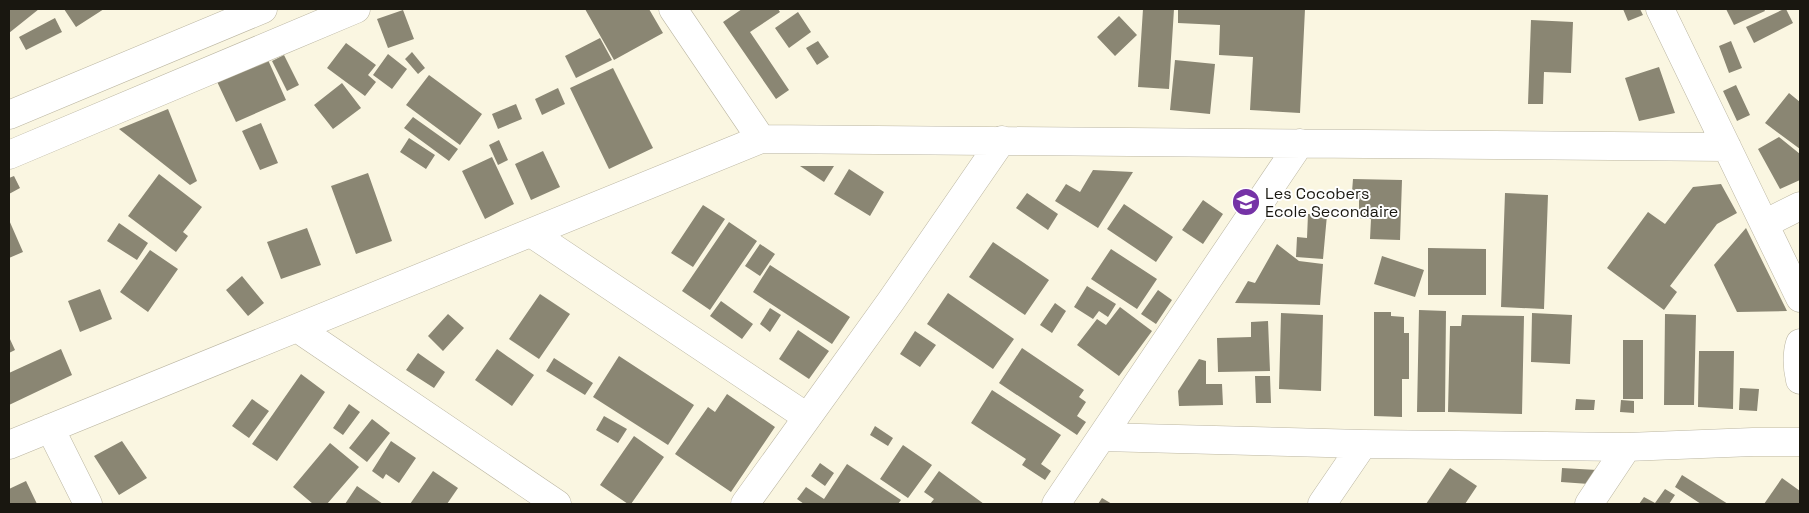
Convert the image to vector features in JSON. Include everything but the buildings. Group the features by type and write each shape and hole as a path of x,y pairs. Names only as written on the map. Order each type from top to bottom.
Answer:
{"street":[{"path":"9,115 263,9"},
{"path":"9,155 356,9"},
{"path":"673,9 761,139"},
{"path":"1660,9 1800,298"},
{"path":"9,445 761,139 1727,147"},
{"path":"745,504 1002,140"},
{"path":"1056,504 1300,143"},
{"path":"1764,224 1800,206"},
{"path":"531,233 808,417"},
{"path":"297,328 557,504"},
{"path":"1800,343 1797,367 1800,380"},
{"path":"50,428 88,504"},
{"path":"1102,437 1363,444 1627,447 1800,442"},
{"path":"1322,504 1363,444"},
{"path":"1589,504 1627,447"}],"place":[{"name":"Les Cocobers Ecole Secondaire","path":"1246,202"}]}
